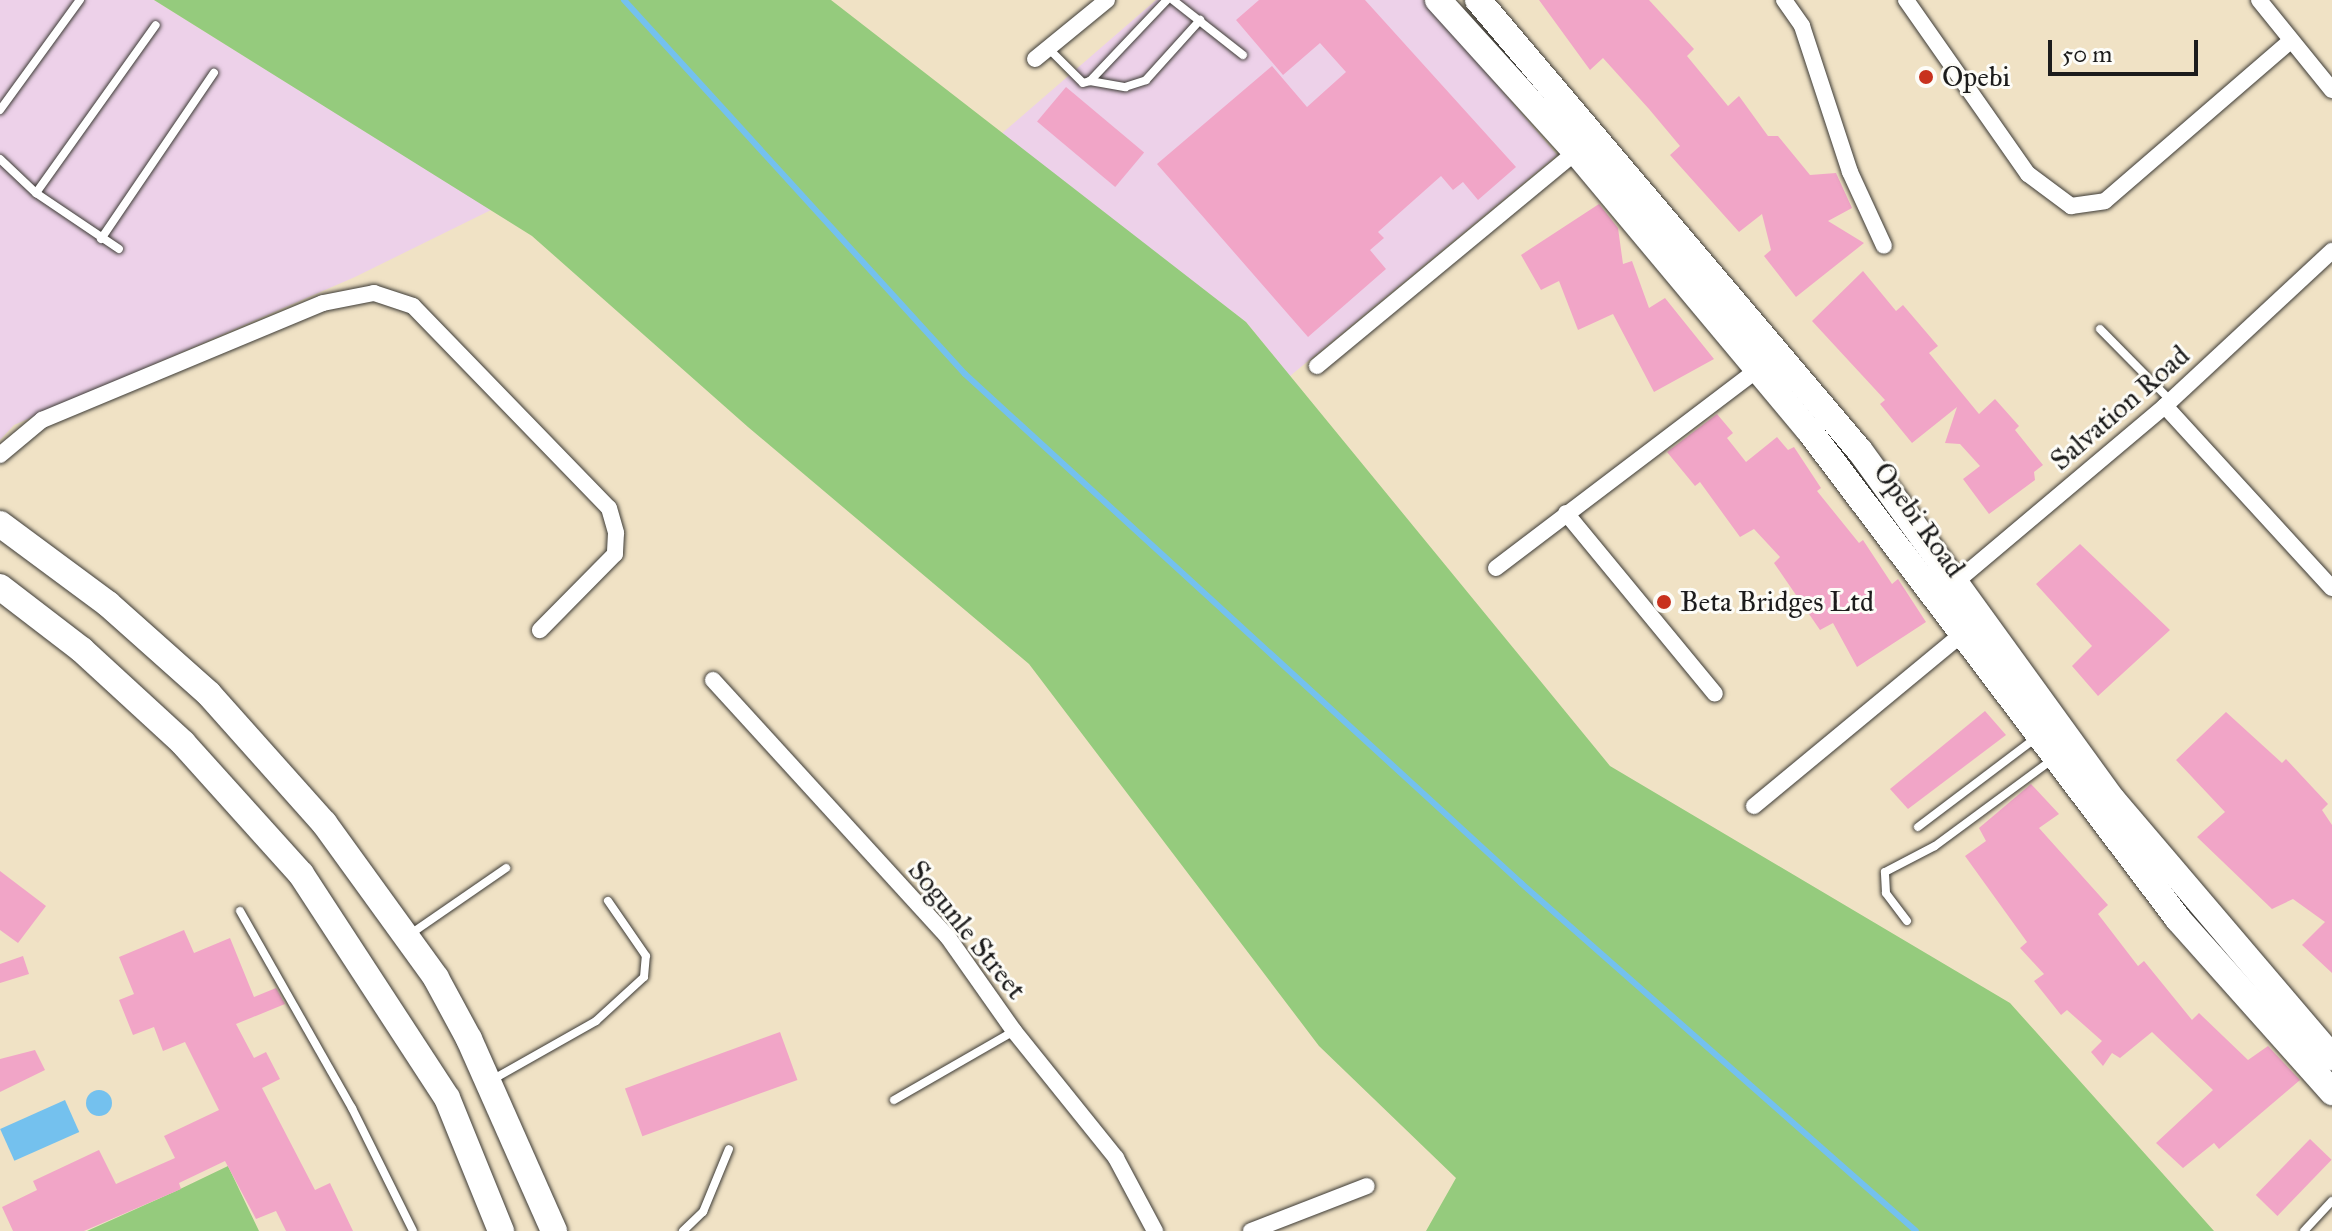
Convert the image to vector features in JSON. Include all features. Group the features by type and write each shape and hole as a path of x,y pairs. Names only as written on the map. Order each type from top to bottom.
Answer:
{"main road":[{"name":"Opebi Road","path":"1438,0 1576,152 1862,495 1946,589 2113,800 2332,1057"},
{"name":"Opebi Road","path":"1478,0 1860,451 1946,589 1962,634 2054,759 2178,919 2332,1092"},
{"path":"0,524 108,604 209,694 324,823 409,936 489,1082 554,1231"},
{"path":"0,587 82,650 183,743 301,874 362,960 447,1098 501,1231"}],"street":[{"path":"1042,54 1107,0"},
{"path":"1784,0 1802,26 1850,172 1884,246"},
{"path":"1906,0 2028,174 2071,206 2105,201 2289,42"},
{"path":"2259,0 2289,42 2332,90"},
{"path":"1317,366 1576,152"},
{"name":"Salvation Road","path":"1946,589 2168,403 2332,251"},
{"path":"0,455 42,420 323,303 374,293 413,306 609,508 616,533 615,554 540,630"},
{"path":"1496,568 1758,369"},
{"path":"2168,403 2332,588"},
{"path":"1566,513 1715,694"},
{"path":"1754,806 1962,634"},
{"name":"Sogunle Street","path":"713,680 947,936 1014,1031 1116,1158 1155,1231"},
{"path":"1251,1231 1367,1186"}],"lane":[{"path":"0,110 80,0"},
{"path":"1090,81 1170,0 1243,55"},
{"path":"1042,54 1083,83 1090,81 1125,87 1146,80 1200,20"},
{"path":"36,193 156,25"},
{"path":"101,239 214,73"},
{"path":"0,159 36,193 119,249"},
{"path":"2100,329 2168,403"},
{"path":"1918,827 2038,737"},
{"path":"1907,921 1886,893 1885,872 1935,846 2054,759"},
{"path":"409,936 506,868"},
{"path":"489,1082 596,1021 644,977 646,956 608,901"},
{"path":"240,911 352,1108 413,1231"},
{"path":"894,1100 1014,1031"},
{"path":"683,1231 703,1212 729,1149"},
{"path":"539,1174 552,1203"},
{"path":"2304,1231 2332,1201"}],"shaded area":[{"path":"0,0 154,0 491,210 355,277 14,425 0,440"},
{"path":"1156,0 1424,0 1557,155 1290,376 1246,322 1000,135"}],"green space":[{"path":"154,0 831,0 1246,322 1610,766 2010,1003 2214,1231 1426,1231 1456,1178 1319,1046 1029,664 748,427 532,236"},
{"path":"228,1166 259,1231 87,1231 176,1191"}],"water":[{"path":"99,1090 108,1094 112,1103 108,1112 99,1116 90,1112 86,1103 90,1094"},
{"path":"65,1100 79,1132 14,1161 0,1129"}],"building":[{"path":"1259,0 1365,0 1516,167 1478,200 1463,182 1453,190 1441,176 1378,232 1384,238 1370,250 1386,269 1308,337 1157,164 1272,66 1307,107 1346,72 1320,43 1283,75 1236,20"},
{"path":"1539,0 1649,0 1694,49 1687,56 1728,106 1739,96 1768,136 1778,136 1810,175 1836,173 1852,208 1828,221 1864,243 1796,297 1764,256 1771,250 1762,214 1739,232 1670,155 1680,146 1649,109 1603,58 1590,70"},
{"path":"1066,87 1144,153 1115,187 1037,121"},
{"path":"1599,204 1618,228 1623,264 1632,261 1649,308 1665,298 1714,359 1654,392 1613,314 1578,330 1559,281 1541,290 1521,255"},
{"path":"1863,271 1896,311 1903,305 1938,346 1929,353 1979,414 1995,399 2019,426 2015,430 2043,465 2034,472 2035,480 1989,514 1963,479 1980,466 1960,444 1945,443 1957,407 1912,443 1880,404 1885,400 1812,321"},
{"path":"1717,414 1733,433 1727,438 1746,462 1777,437 1788,450 1794,447 1821,488 1817,491 1859,543 1863,540 1892,584 1898,579 1926,622 1857,667 1833,623 1820,630 1774,563 1780,557 1754,529 1740,537 1700,482 1695,486 1667,452"},
{"path":"2080,544 2170,630 2098,696 2072,666 2092,646 2036,584"},
{"path":"1985,711 2006,735 1908,809 1890,789"},
{"path":"2226,712 2282,763 2286,759 2328,804 2322,810 2332,825 2332,973 2302,945 2325,922 2293,899 2272,909 2197,837 2225,812 2176,760"},
{"path":"2031,784 2059,814 2039,828 2108,905 2098,914 2138,966 2144,961 2192,1020 2199,1013 2248,1060 2268,1046 2300,1080 2219,1149 2214,1143 2183,1168 2156,1143 2213,1090 2152,1032 2120,1058 2112,1053 2103,1066 2091,1052 2102,1041 2067,1010 2061,1015 2034,981 2044,974 2020,948 2027,942 1965,856 1986,841 1979,828"},
{"path":"0,871 46,906 18,943 0,930"},
{"path":"184,930 194,953 230,938 254,997 276,988 285,1004 236,1024 254,1058 266,1052 280,1079 262,1088 315,1190 330,1183 353,1231 286,1231 276,1211 256,1219 225,1161 179,1183 181,1189 84,1231 13,1231 2,1207 37,1190 33,1181 99,1150 116,1184 175,1158 164,1136 219,1110 185,1042 163,1051 154,1027 133,1035 119,1000 134,994 119,957"},
{"path":"23,956 29,974 0,983 0,964"},
{"path":"780,1032 797,1080 642,1136 625,1088"},
{"path":"35,1050 45,1070 0,1092 0,1059"},
{"path":"2310,1139 2332,1160 2277,1216 2256,1195"}],"waterway":[{"path":"624,0 965,374 1521,883 1916,1231"}],"place":[{"name":"Opebi","path":"1926,77"},
{"name":"Beta Bridges Ltd","path":"1664,602"}]}
